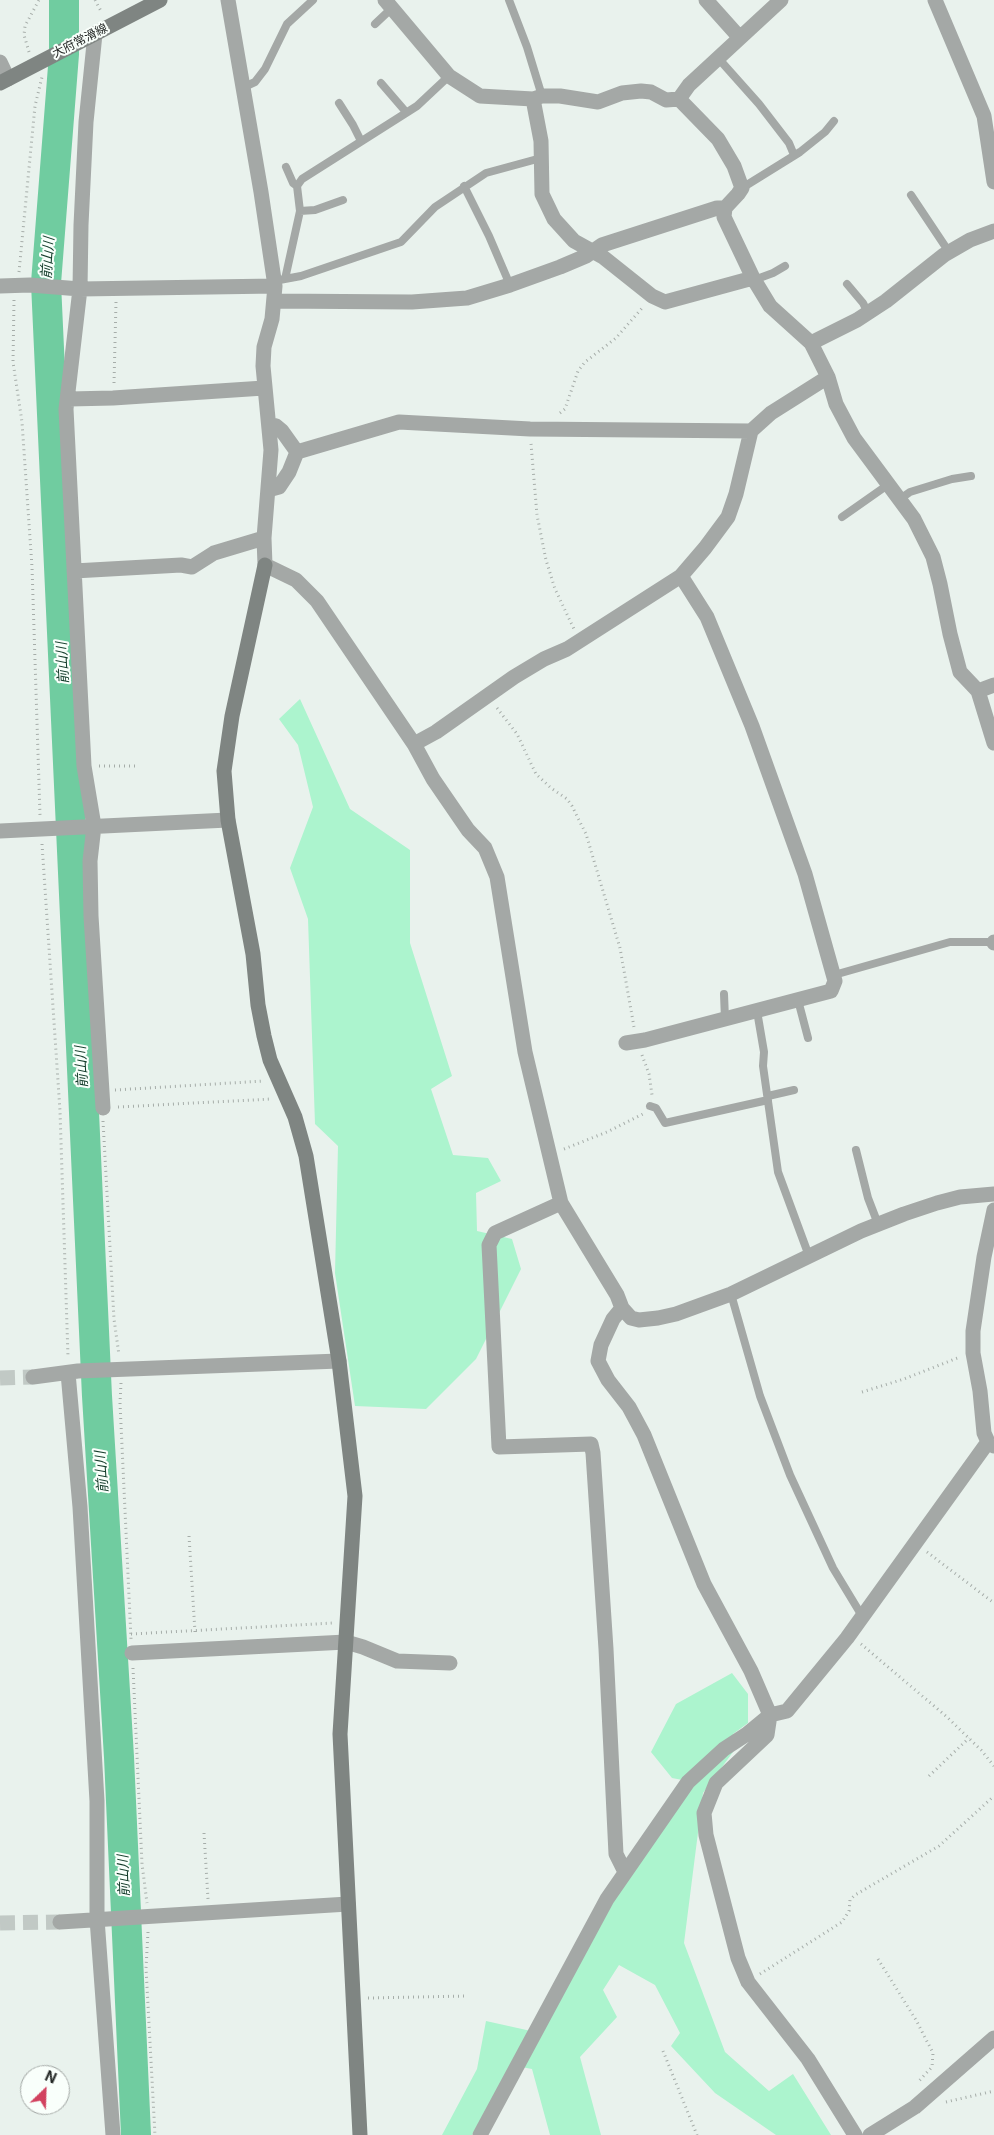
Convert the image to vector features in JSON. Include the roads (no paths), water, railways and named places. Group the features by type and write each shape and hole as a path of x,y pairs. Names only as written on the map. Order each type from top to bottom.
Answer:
{"street":[{"name":"大府常滑線","path":"4,81 160,0"},
{"path":"228,0 277,287 264,347 264,388 271,450 264,538 265,565 227,742 224,771 228,820 253,954 260,1013 270,1060 295,1117 306,1156 339,1361 355,1496 340,1734 360,2135"},
{"path":"706,0 740,38"},
{"path":"388,4 449,76 480,96 537,98 560,96 598,102 622,93 641,91 651,92 666,100 679,98 689,85 781,0"},
{"path":"936,0 984,116 994,182"},
{"path":"95,34 86,122 69,399 66,409 103,1108"},
{"path":"0,62 4,81"},
{"path":"537,98 542,158 542,194 546,207 563,231 574,241 593,250 652,296 665,302 753,279"},
{"path":"679,98 718,139 734,166 742,188 725,208 724,217 753,279 770,306 811,343 828,377 836,404 854,438 914,519 933,557 960,672 978,691 994,743"},
{"path":"0,286 23,285 76,288 277,287 439,301 467,298 560,267 586,256 602,246 717,208 725,208"},
{"path":"811,343 868,313 949,252 970,240 994,231"},
{"path":"414,744 436,732 514,677 581,640 681,576 728,517 739,484 751,431 771,413 828,377"},
{"path":"69,399 114,398 264,388"},
{"path":"297,452 399,422 530,429 751,431"},
{"path":"269,424 276,426 282,431 297,452"},
{"path":"268,490 279,487 290,472 297,452"},
{"path":"74,571 180,565 192,567 214,553 264,538"},
{"path":"265,565 296,580 317,601 414,744 433,779 468,830 485,848 497,877 525,1052 561,1203 577,1233 617,1295 622,1308 631,1318 639,1320 658,1318 731,1294 878,1224 937,1202 983,1194 994,1194"},
{"path":"631,1042 831,991 834,981 834,975 805,874 752,726 707,617 681,576"},
{"path":"978,691 994,685"},
{"path":"0,831 228,820"},
{"path":"561,1203 495,1233 489,1245 499,1447 591,1444 605,1640 616,1854 625,1872"},
{"path":"480,2135 607,1899 688,1782 724,1749 747,1734 770,1715 787,1711 847,1638 915,1543 991,1444 984,1433 980,1391 973,1353 973,1331 989,1257 994,1210"},
{"path":"622,1308 613,1319 605,1336 598,1361 608,1380 628,1407 644,1435 704,1584 751,1671 770,1715 767,1735 716,1783 704,1813 706,1835 738,1958 748,1982 808,2059 855,2135"},
{"path":"33,1377 73,1372 339,1361"},
{"path":"73,1372 97,1801 113,2135"},
{"path":"132,1653 346,1642 363,1647 397,1662 450,1664"},
{"path":"60,1922 348,1904"},
{"path":"870,2135 918,2104 994,2038"}],"lane":[{"path":"242,88 256,82 265,69 287,24 313,0"},
{"path":"508,0 518,20 537,98"},
{"path":"375,24 388,4"},
{"path":"718,58 759,104 789,143 794,155"},
{"path":"277,287 300,211 298,186 302,178 417,106 449,76"},
{"path":"381,83 406,112"},
{"path":"339,103 361,141"},
{"path":"742,188 810,145 834,121"},
{"path":"277,287 301,276 401,242 435,206 464,186 486,173 542,158"},
{"path":"286,167 293,183 298,186"},
{"path":"464,186 489,236 510,285"},
{"path":"911,195 949,252"},
{"path":"300,211 315,210 344,200"},
{"path":"753,279 773,273 785,266"},
{"path":"847,284 863,303 868,313"},
{"path":"900,499 910,492 952,479 971,476"},
{"path":"842,518 889,484"},
{"path":"834,975 950,942 994,942"},
{"path":"724,994 725,1019"},
{"path":"798,1000 804,1030 808,1038"},
{"path":"757,1011 764,1052 763,1066 778,1172 808,1256"},
{"path":"650,1106 656,1108 665,1123 794,1090"},
{"path":"856,1150 868,1198 878,1224"},
{"path":"731,1294 760,1396 787,1467 833,1568 859,1611 864,1614"}],"waterway":[{"name":"前山川","path":"64,0 64,54 46,283 97,1396 119,1757 136,2135"}],"tunnel":[{"path":"0,1378 33,1377"},
{"path":"0,1923 60,1922"}]}
